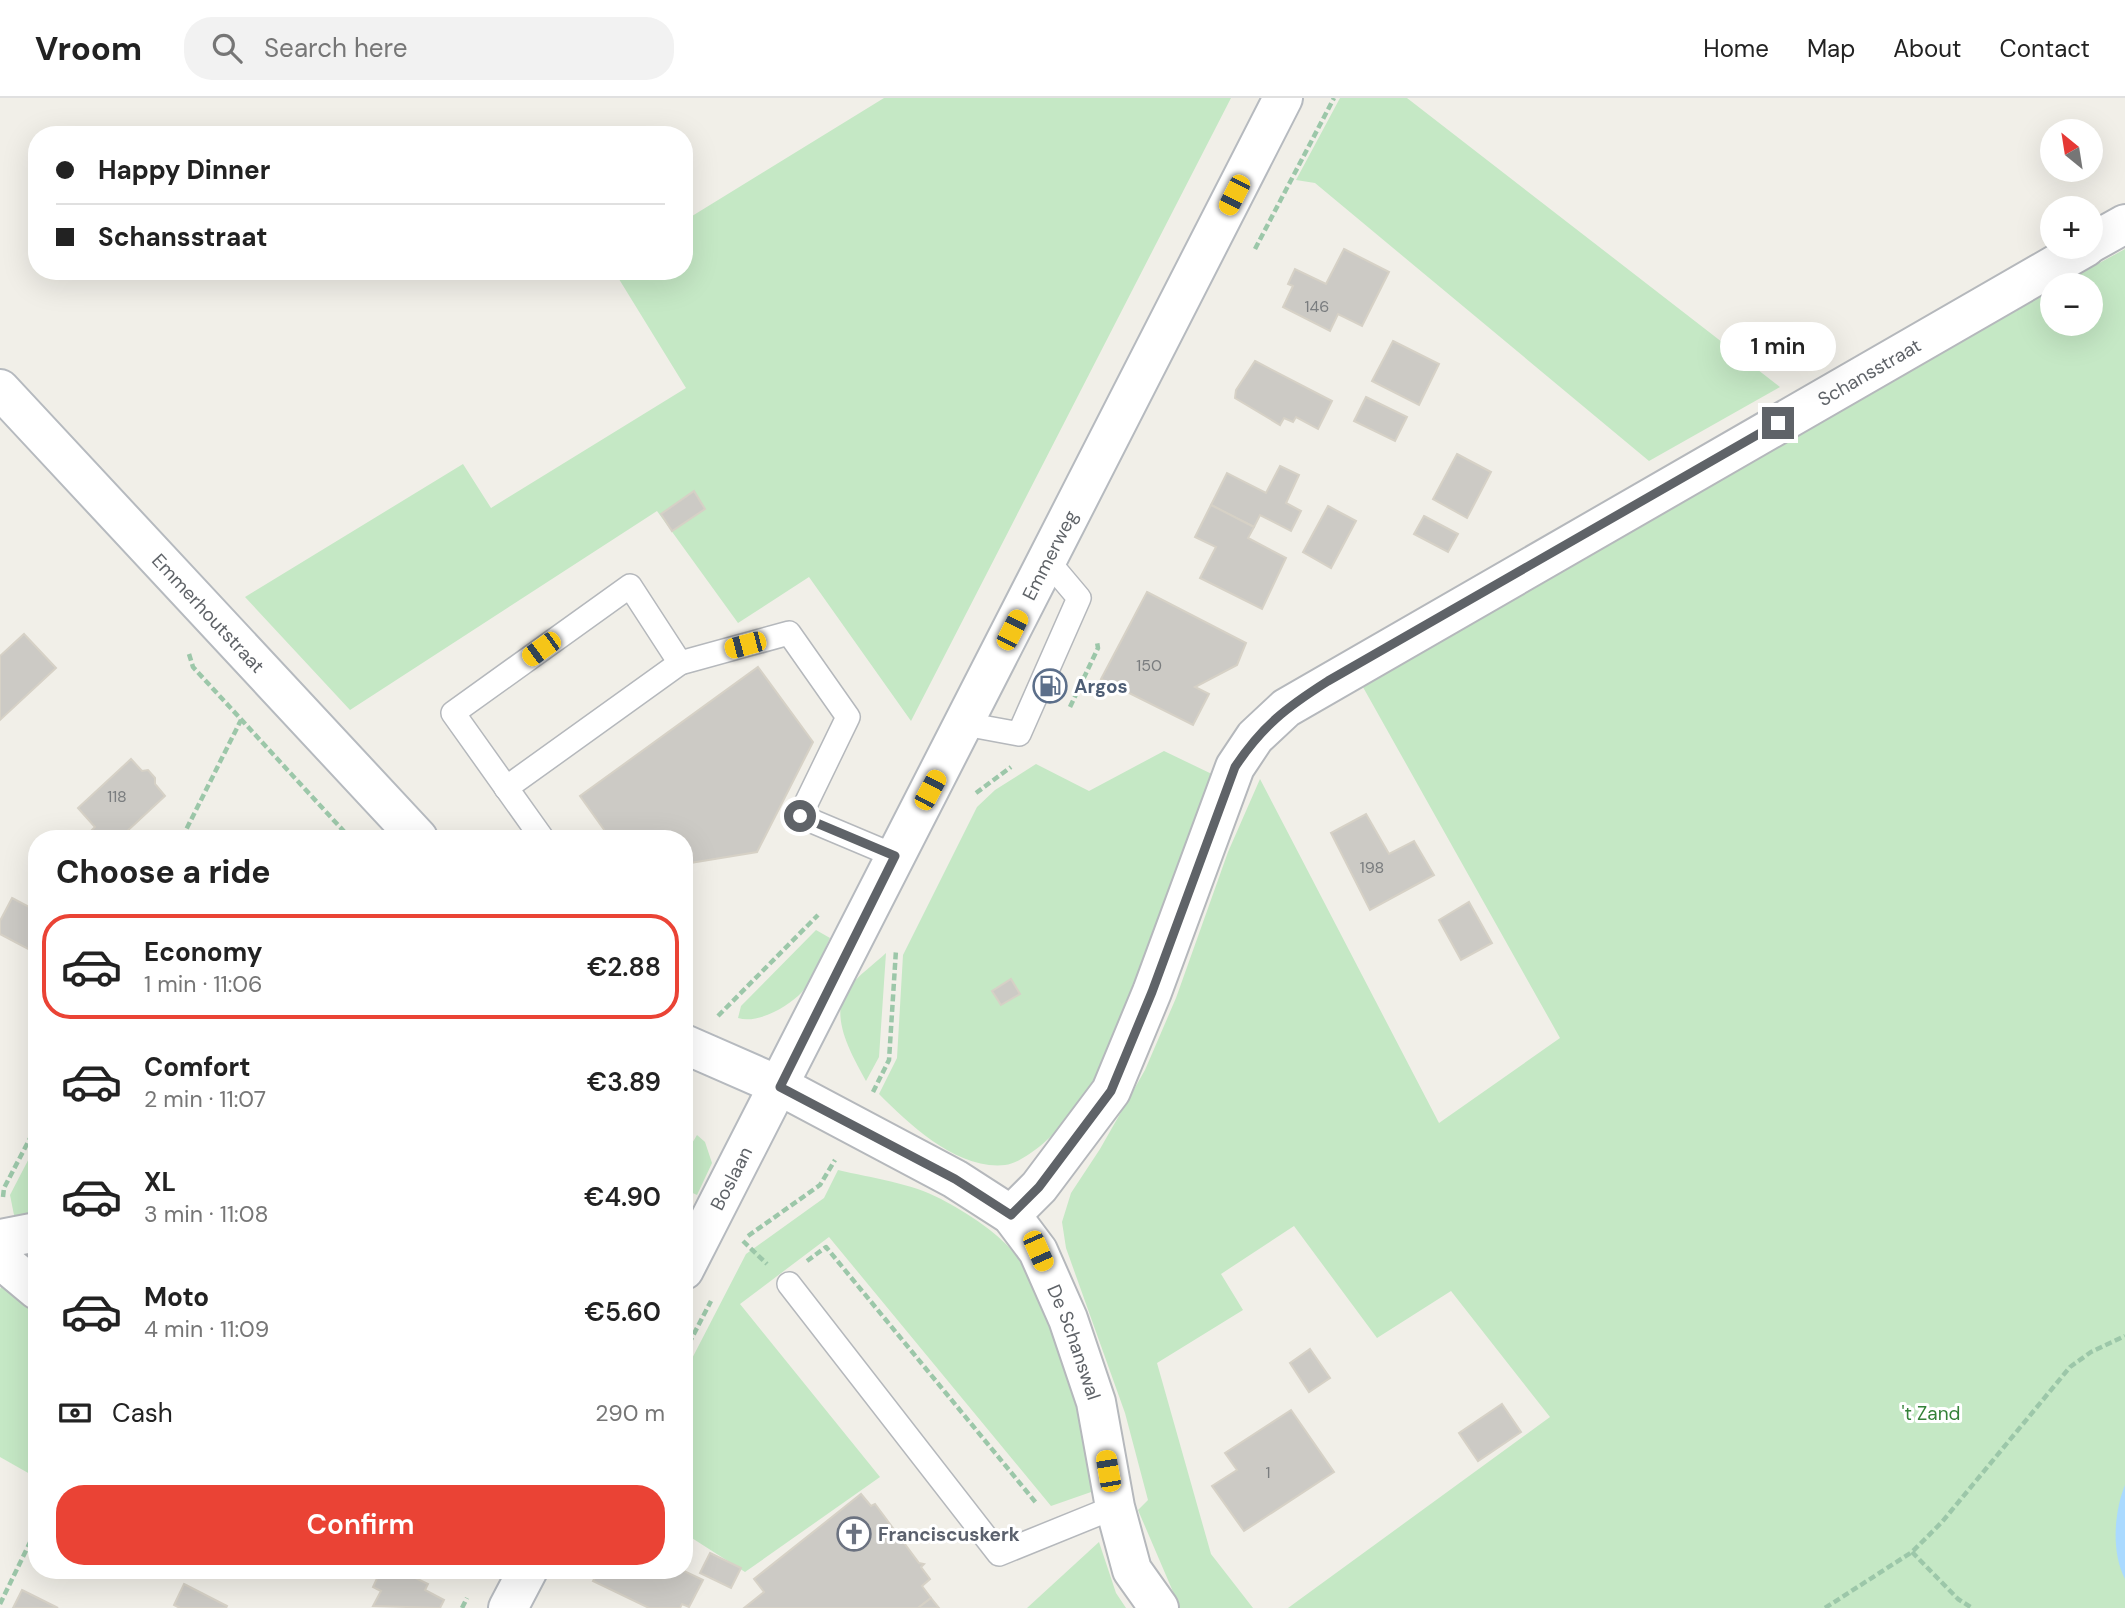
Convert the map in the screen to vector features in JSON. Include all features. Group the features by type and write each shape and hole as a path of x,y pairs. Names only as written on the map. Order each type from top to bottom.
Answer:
{"street":[{"name":"Emmerweg","path":"780,1087 895,856 965,724 1283,98"},
{"path":"2103,236 2125,224"},
{"name":"Schansstraat","path":"1011,1215 1039,1187 1111,1091 1152,992 1235,767 1255,737 1286,708 2064,259"},
{"name":"Emmerhoutstraat","path":"0,389 411,830"},
{"path":"693,1048 780,1087"},
{"name":"De Schanswal","path":"780,1087 955,1179 1011,1215 1038,1251 1068,1319 1096,1402 1115,1507 1132,1570 1159,1608"},
{"name":"Boslaan","path":"693,1253 780,1087"},
{"path":"11,1242 28,1273"},
{"path":"508,1608 523,1579"}],"lane":[{"path":"965,724 1019,734 1079,597 1047,560"},
{"path":"536,830 453,713 630,586 680,663"},
{"path":"506,788 680,663 789,633 848,717 800,816 895,856"},
{"path":"789,1284 999,1554 1115,1507"}],"path":[{"path":"1064,717 1098,648 1097,635"},
{"path":"186,830 241,720"},
{"path":"971,803 977,791 1020,761"},
{"path":"693,1038 821,912"},
{"path":"743,1240 820,1185 856,1126 889,1060 895,953 900,942"},
{"path":"11,1242 1,1219 4,1188 28,1142"},
{"path":"804,1263 826,1247 1038,1506"},
{"path":"1825,1608 1912,1552 1942,1522 2070,1367 2091,1352 2125,1336"},
{"path":"0,1604 28,1546"},
{"path":"1912,1552 1958,1599 1972,1608"}],"green space":[{"path":"884,98 1231,98 911,721 809,577 738,623 657,511 350,710 245,597 463,464 491,508 686,388 620,280 693,280 693,215"},
{"path":"1340,98 1407,98 1780,387 1649,461 1315,183 1296,180"},
{"name":"'t Zand","path":"2125,249 2125,1608 1288,1608 1550,1417 1451,1291 1377,1338 1294,1226 1221,1274 1243,1310 1157,1363 1211,1554 1253,1608 1180,1608 1138,1510 1148,1500 1125,1413 1066,1248 1062,1222 1071,1193 1100,1149 1145,1070 1176,998 1228,852 1260,779 1439,1123 1560,1038 1359,680 2040,296 2040,336 2103,336 2103,273 2081,273"},
{"path":"1164,751 1216,776 1112,1060 1066,1122 1034,1151 1019,1160 1005,1165 987,1165 952,1153 905,1119 879,1094 897,1058 903,955 977,807 995,790 1036,764 1089,791"},
{"path":"816,930 830,938 814,974 802,992 772,1013 754,1019 738,1018 741,1006"},
{"path":"886,953 879,1057 866,1081 844,1034 840,1009 849,987"},
{"path":"697,1135 705,1142 712,1163 697,1195 693,1193 693,1142"},
{"path":"28,1160 28,1217 15,1220 10,1195"},
{"path":"838,1170 904,1185 929,1193 972,1217 1011,1249 1034,1284 1058,1340 1068,1370 1094,1491 1051,1506 829,1237 740,1304 880,1477 745,1572 693,1539 693,1357 746,1254 824,1198"},
{"path":"3,1283 28,1307 28,1473 0,1457 0,1289"},
{"path":"1099,1542 1116,1593 1126,1608 1027,1608"}],"water":[{"path":"2125,1485 2125,1579 2116,1545 2116,1519"}],"building":[{"path":"1344,249 1389,272 1362,326 1338,314 1330,331 1283,307 1293,286 1288,284 1295,269 1326,284"},
{"path":"1393,341 1439,364 1419,405 1372,381"},
{"path":"1255,361 1332,401 1318,429 1296,417 1293,422 1284,418 1280,425 1235,398 1236,390"},
{"path":"1366,397 1407,417 1395,441 1354,421"},
{"path":"1457,454 1491,472 1467,518 1433,499"},
{"path":"1280,466 1299,475 1286,503 1301,511 1291,531 1260,515 1254,527 1211,505 1227,473 1266,493"},
{"path":"694,491 705,509 672,531 661,514"},
{"path":"1211,505 1254,527 1248,538 1286,558 1262,609 1200,578 1216,547 1195,537"},
{"path":"1328,506 1356,521 1331,568 1303,552"},
{"path":"1424,516 1458,534 1448,552 1414,534"},
{"path":"1147,592 1246,643 1237,665 1195,687 1209,694 1193,725 1101,679"},
{"path":"24,634 56,668 0,720 0,656"},
{"path":"758,667 813,742 757,852 693,863 693,830 604,830 580,796"},
{"path":"131,759 142,771 148,770 165,796 128,830 92,830 95,827 78,808"},
{"path":"1366,814 1389,854 1414,841 1434,875 1370,910 1331,833"},
{"path":"12,898 28,906 28,949 0,934 0,921"},
{"path":"1469,902 1492,943 1461,960 1439,920"},
{"path":"1011,979 1020,994 1001,1005 992,991"},
{"path":"1310,1349 1330,1378 1309,1392 1290,1363"},
{"path":"1502,1404 1521,1432 1478,1461 1459,1433"},
{"path":"1291,1410 1334,1472 1244,1531 1212,1486 1237,1470 1225,1453"},
{"name":"Franciscuskerk","path":"861,1494 871,1506 875,1504 919,1563 924,1564 921,1567 930,1579 922,1586 931,1598 918,1608 744,1608 764,1592 754,1579"},
{"path":"710,1553 741,1568 731,1588 700,1573"},
{"path":"693,1575 703,1580 689,1607 682,1604 680,1608 649,1608 593,1581 693,1579"},
{"path":"377,1579 418,1579 428,1584 425,1590 444,1600 440,1608 373,1606 381,1591 373,1587"},
{"path":"184,1584 227,1606 226,1608 180,1608 174,1605"},
{"path":"22,1590 58,1608 13,1608"},
{"path":"931,1598 939,1608 918,1608"}],"place":[{"name":"Argos","path":"1050,686"},
{"name":"Franciscuskerk","path":"854,1534"}],"route":[{"path":"800,816 895,856 780,1087 955,1179 1011,1215 1039,1187 1111,1091 1152,992 1235,767 1255,737 1286,708 1328,681 1778,423"}]}
